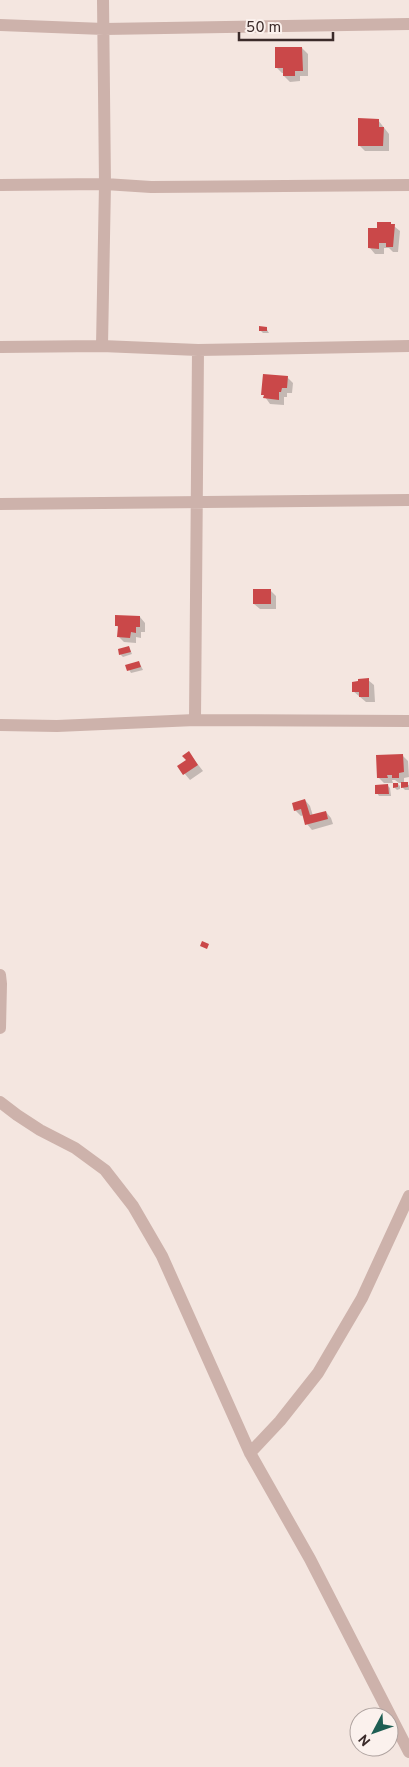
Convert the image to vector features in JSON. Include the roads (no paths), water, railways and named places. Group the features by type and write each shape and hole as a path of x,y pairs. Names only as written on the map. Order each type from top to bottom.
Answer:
{"street":[{"path":"102,346 105,184 103,0"},
{"path":"0,25 104,28 409,24"},
{"path":"0,185 105,184 151,187 409,185"},
{"path":"0,347 102,346 198,350 409,346"},
{"path":"194,720 198,350"},
{"path":"0,504 409,500"},
{"path":"0,725 57,726 194,720 409,721"},
{"path":"0,975 0,1028"},
{"path":"0,1102 24,1120 74,1148 105,1170 133,1206 162,1256 250,1453 310,1559 409,1752"},
{"path":"250,1453 280,1421 318,1373 362,1298 406,1212 409,1196"}]}
